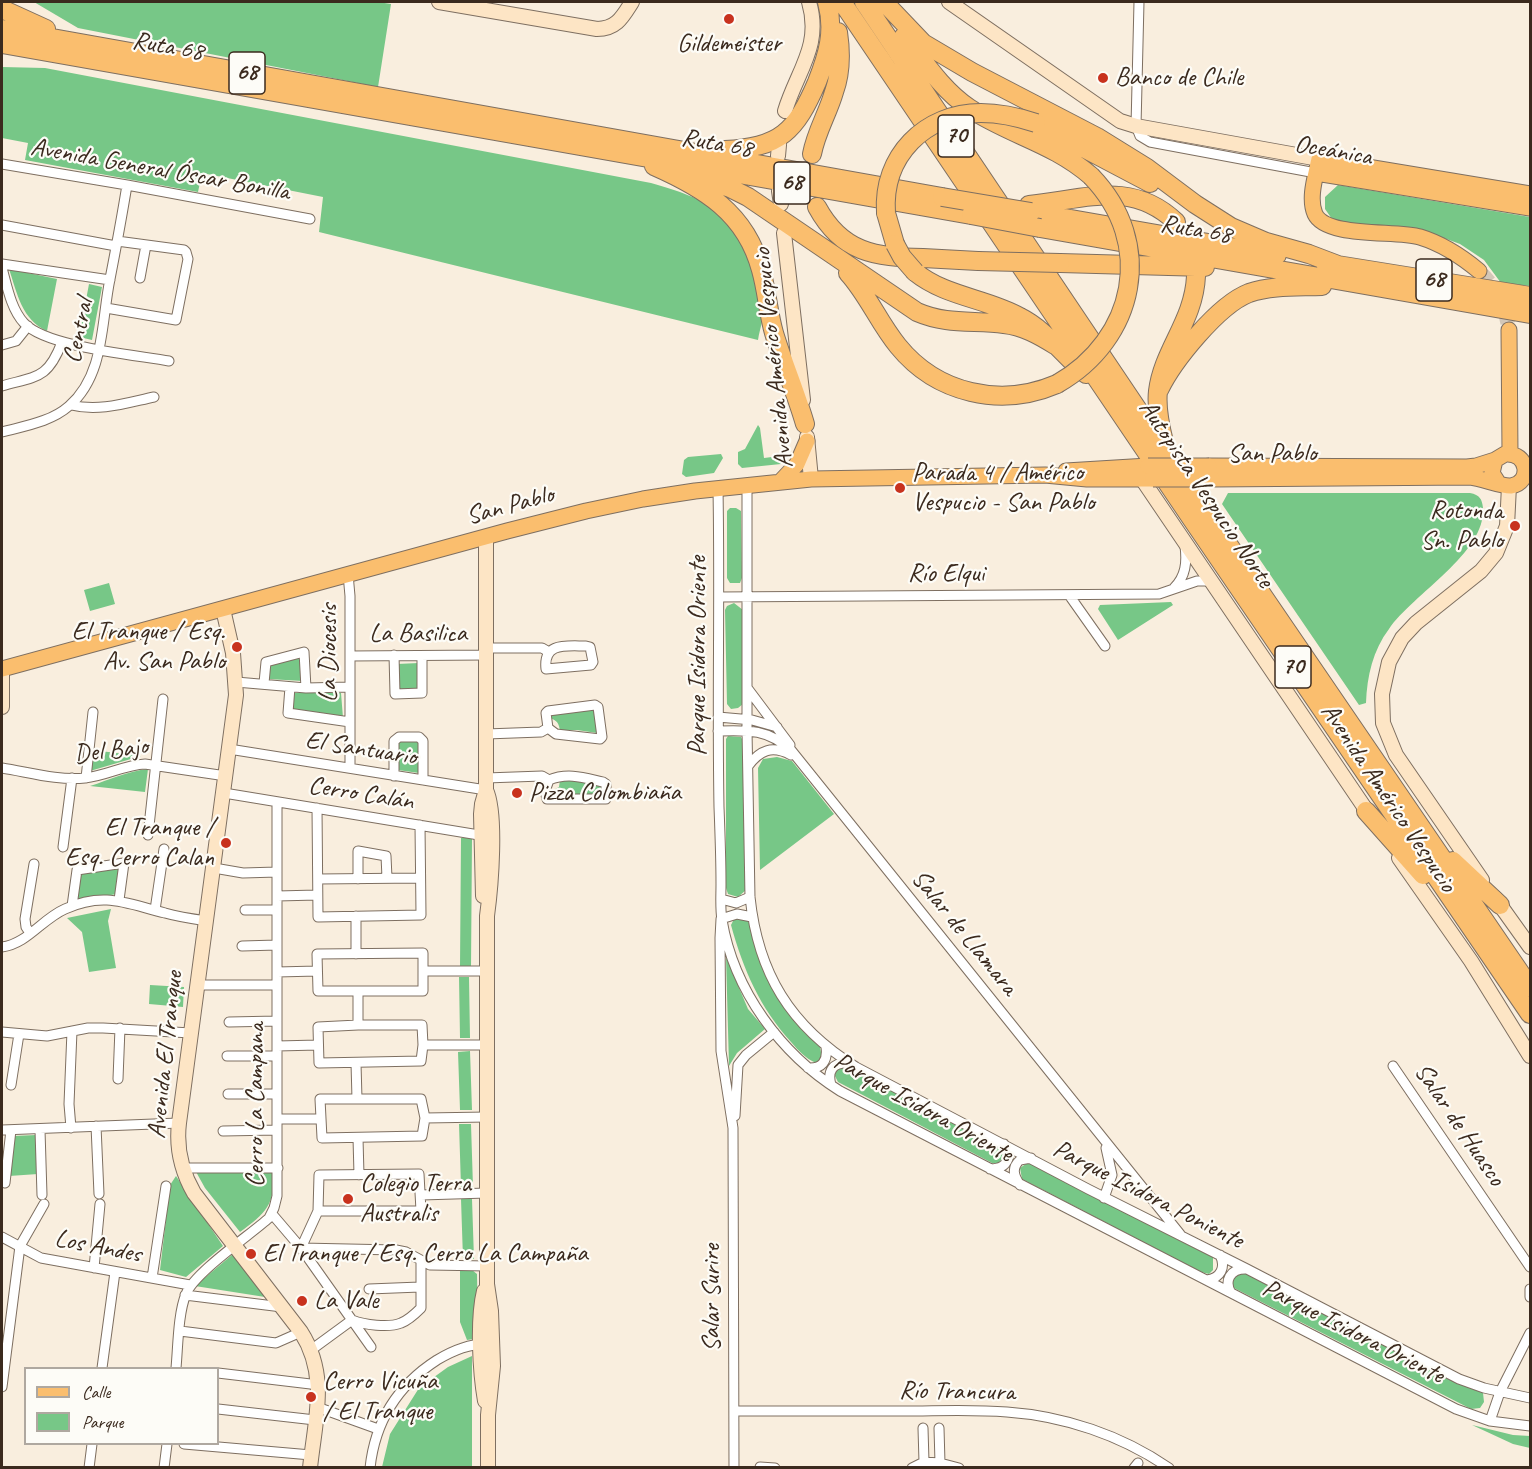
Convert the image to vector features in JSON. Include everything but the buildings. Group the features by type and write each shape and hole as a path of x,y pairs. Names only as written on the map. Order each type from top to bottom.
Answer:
{"highway":[{"path":"690,151 755,148 776,139 794,125 805,108 830,47 831,20 828,2"},
{"path":"812,154 840,69 837,26 828,2"},
{"name":"Autopista Vespucio Norte","path":"842,2 1530,1014"},
{"name":"Autopista Vespucio Norte","path":"864,2 1170,458 1530,987"},
{"path":"828,252 852,277 898,346 913,362 938,380 968,392 1003,396 1028,394 1057,384 1080,370 1102,348 1117,323 1127,292 1129,256 1125,232 1111,200 1091,176 1054,149 999,126 964,105 942,83 876,2"},
{"path":"884,2 923,43 972,72 1097,137 1245,234 1338,265"},
{"path":"2,9 40,27 128,52"},
{"name":"Ruta 68","path":"2,29 998,207 1030,209 1338,265 1530,296"},
{"name":"Ruta 68","path":"2,44 1530,314"},
{"path":"2,50 39,51"},
{"path":"1104,389 1039,329 1020,316 997,306 945,290 915,272 902,257 895,244 886,213 887,187 895,163 910,142 931,125 956,115 1004,114 1036,123 1155,186 1196,204"},
{"path":"624,154 738,192 757,202 908,307 927,316 947,322 1006,324 1035,333 1055,345"},
{"path":"624,154 701,189 720,204 742,228 761,268 774,332 806,433"},
{"path":"1030,209 1090,196 1122,195 1152,204 1176,222"},
{"path":"817,207 836,234 849,244 872,254 978,261 1263,268"},
{"path":"1170,458 1160,424 1159,390 1167,362 1191,310 1196,276"},
{"path":"1159,390 1179,357 1226,307 1238,298 1263,290 1351,284"},
{"path":"1366,811 1461,914"},
{"path":"1427,837 1500,905"}],"main road":[{"name":"Oceánica","path":"1318,166 1467,190 1530,194"},
{"path":"1318,166 1313,208 1322,223 1339,228 1418,236 1455,252 1479,271"},
{"name":"Oceánica","path":"1467,190 1530,208"},
{"path":"1509,330 1510,453"},
{"path":"780,482 797,464 806,433"},
{"path":"1510,453 1523,461 1528,473 1521,481 1504,485 1492,473 1495,460 1510,453"},
{"name":"San Pablo","path":"2,670 486,537 606,507 671,495 811,479 1045,475 1087,468 1148,473 1467,467 1495,460"},
{"name":"San Pablo","path":"1211,472 1470,477 1504,485"}],"street":[{"path":"438,2 597,29 611,27 618,23 633,2"},
{"path":"785,111 811,48 813,24 809,2"},
{"name":"Oceánica","path":"949,2 1116,119 1136,126 1318,166"},
{"path":"1136,126 1139,2"},
{"name":"Avenida General Óscar Bonilla","path":"2,164 310,219"},
{"name":"Central","path":"2,432 60,413 71,405 89,383 99,349 127,185"},
{"path":"2,225 117,244 184,250 188,255 176,320 106,308"},
{"name":"Avenida Américo Vespucio","path":"784,232 811,479"},
{"path":"140,278 146,245"},
{"path":"110,280 2,266 21,319 41,335 62,342 170,361"},
{"path":"2,306 13,302"},
{"path":"2,345 16,340 28,326"},
{"path":"2,386 44,372 54,362 62,342"},
{"path":"71,405 98,408 154,397"},
{"name":"Avenida Américo Vespucio","path":"1148,473 1184,542 1476,969 1530,1056"},
{"name":"Parque Isidora Poniente","path":"747,485 747,730 752,918 761,956 779,991 801,1021 826,1047 848,1062 1104,1197 1459,1378 1500,1392 1530,1398"},
{"name":"Avenida Américo Vespucio","path":"1504,485 1507,526 1496,553 1481,571 1416,623 1402,638 1387,668 1381,701 1385,730 1399,761 1530,947"},
{"name":"Parque Isidora Oriente","path":"718,489 721,919 740,975 752,1000 774,1032 808,1068 831,1085 1020,1185 1456,1409 1490,1421 1530,1426"},
{"path":"486,537 486,784 482,804 486,836 482,884 487,915 487,1284 482,1307 492,1384 488,1415 488,1467"},
{"path":"1172,590 1182,579 1185,570 1184,542"},
{"name":"La Diocesis","path":"348,574 350,767"},
{"name":"Río Elqui","path":"719,597 1159,594 1197,581 1212,581"},
{"path":"1069,595 1105,646"},
{"name":"Avenida El Tranque","path":"223,609 233,653 236,682 224,793 178,1142 183,1168 198,1199 301,1332 311,1350 317,1367 319,1384 310,1461"},
{"name":"La Basilica","path":"586,646 590,647 593,662 591,665 549,670 546,669 545,660 549,652 559,647 586,646"},
{"name":"La Basilica","path":"350,656 422,656 542,648 549,652"},
{"path":"264,683 266,662 304,652 306,688"},
{"path":"394,655 395,694 422,693 422,656"},
{"path":"2,670 2,707"},
{"path":"236,682 306,688 350,687"},
{"path":"290,687 288,713 350,722"},
{"name":"Salar de Llamara","path":"747,689 789,742 794,754"},
{"path":"148,835 163,699"},
{"path":"595,705 598,707 602,737 600,739 556,734 548,728 546,713 548,711 595,705"},
{"path":"86,778 93,712"},
{"path":"718,717 747,719 777,727"},
{"path":"486,734 542,732 548,728"},
{"name":"Salar de Llamara","path":"718,731 747,730 769,735 794,754 1181,1236"},
{"path":"394,776 394,741 399,737 418,737 423,741 423,780"},
{"name":"El Santuario","path":"229,749 423,780 486,784 542,776 549,780"},
{"path":"748,766 758,754 771,749 794,754"},
{"name":"Del Bajo","path":"2,768 86,778 133,765 156,765 226,776"},
{"name":"El Santuario","path":"558,776 575,776 603,782 606,784 606,799 547,799 545,791 549,780 558,776"},
{"path":"63,847 72,778"},
{"name":"Cerro Calán","path":"224,793 486,836"},
{"name":"Cerro La Campana","path":"177,1367 185,1295 190,1285 272,1214 277,1196 277,802"},
{"path":"317,808 318,917 421,915 420,825"},
{"path":"155,910 164,849"},
{"path":"358,879 358,851 387,856 387,878"},
{"path":"72,906 77,870 124,863 119,900"},
{"path":"30,933 25,919 34,864"},
{"path":"214,868 243,873 277,872"},
{"path":"318,879 420,878"},
{"path":"277,896 317,895"},
{"path":"721,899 736,903 750,897"},
{"path":"2,947 20,941 51,916 72,906 97,900 119,900 207,921"},
{"path":"245,910 277,910"},
{"path":"721,919 737,914 752,918"},
{"path":"356,916 356,954"},
{"name":"Salar Surire","path":"721,919 720,1043 733,1128"},
{"path":"242,946 277,945"},
{"path":"423,953 423,991 318,991 317,954 356,954 423,953"},
{"path":"277,972 317,971"},
{"path":"423,971 487,971"},
{"path":"198,985 277,985"},
{"path":"358,991 358,1025"},
{"path":"229,1022 277,1021"},
{"path":"422,1025 423,1045 421,1061 319,1064 318,1027 422,1025"},
{"path":"2,1032 47,1036 96,1028 120,1028 191,1034"},
{"path":"118,1079 120,1028"},
{"path":"71,1128 69,1104 72,1031"},
{"name":"Salar Surire","path":"734,1467 733,1128 738,1065 774,1032"},
{"path":"11,1085 19,1034"},
{"path":"227,1056 318,1045"},
{"path":"423,1045 487,1045"},
{"path":"808,1068 816,1068 823,1064 826,1059 826,1047"},
{"path":"831,1085 829,1078 831,1069 839,1063 848,1062"},
{"path":"356,1063 357,1099"},
{"name":"Salar de Huasco","path":"1393,1066 1530,1267"},
{"path":"228,1094 277,1094"},
{"path":"320,1099 421,1099 425,1118 422,1136 322,1138 320,1099"},
{"path":"425,1118 487,1117"},
{"path":"278,1119 321,1119"},
{"path":"5,1183 6,1130 179,1123"},
{"path":"94,1268 99,1199 96,1126"},
{"path":"2,1387 20,1246 43,1200 40,1130"},
{"path":"223,1131 278,1130"},
{"path":"358,1138 359,1175"},
{"name":"Salar de Llamara","path":"1104,1197 1112,1175 1105,1143"},
{"path":"990,1169 999,1168 1006,1163 1009,1155 1004,1144"},
{"path":"1020,1185 1014,1174 1015,1166 1020,1160 1031,1158"},
{"path":"183,1168 278,1168"},
{"path":"301,1248 318,1211 319,1175 419,1174 421,1211 318,1211"},
{"path":"152,1278 166,1186"},
{"path":"421,1195 487,1193"},
{"path":"272,1214 301,1248 371,1347"},
{"name":"Los Andes","path":"2,1237 41,1258 190,1285"},
{"path":"301,1248 396,1250 406,1252 421,1261 434,1265 487,1266"},
{"path":"1207,1280 1215,1278 1221,1272 1223,1263 1220,1255"},
{"path":"352,1320 364,1325 399,1324 412,1317 421,1308 421,1261"},
{"path":"1231,1293 1228,1281 1231,1273 1239,1269 1247,1269"},
{"path":"102,1367 115,1272"},
{"path":"369,1289 420,1287"},
{"path":"1530,1289 1530,1297"},
{"path":"185,1295 282,1307"},
{"path":"311,1350 352,1320"},
{"path":"180,1331 276,1342 301,1332"},
{"path":"1490,1421 1500,1392 1530,1333"},
{"path":"370,1467 378,1430 389,1406 412,1379 432,1363 453,1352 471,1345 487,1344"},
{"path":"219,1373 319,1384"},
{"path":"219,1409 316,1414 378,1430"},
{"name":"Río Trancura","path":"734,1411 1007,1412 1035,1415 1074,1423 1122,1442 1169,1467"},
{"path":"922,1411 924,1462"},
{"path":"938,1412 940,1462"},
{"path":"89,1467 92,1445"},
{"path":"164,1467 167,1445"},
{"path":"198,1445 310,1461"},
{"path":"912,1467 924,1462 940,1462 959,1467"},
{"path":"760,1467 775,1467"}],"green space":[{"path":"34,2 378,2 391,4 378,87 78,28"},
{"path":"2,67 45,68 651,183 689,195 730,222 750,253 765,296 765,309 758,340 319,232 323,197 202,173 198,192 25,160 28,143 2,138"},
{"path":"1338,185 1530,217 1530,286 1501,283 1484,260 1460,244 1433,234 1332,219 1325,209 1325,197"},
{"path":"9,269 57,279 47,331 26,313"},
{"path":"89,284 102,287 92,340 79,337"},
{"path":"758,425 764,458 780,456 781,464 742,468 738,464 738,452 745,449"},
{"path":"721,454 723,458 714,473 686,477 682,474 684,460 688,457"},
{"path":"1228,493 1470,493 1480,498 1483,508 1481,525 1461,557 1400,616 1383,637 1372,664 1366,703 1359,705 1222,504"},
{"path":"730,508 741,511 742,578 740,583 730,583 727,578 727,511"},
{"path":"109,583 115,604 90,611 84,590"},
{"path":"1171,602 1173,605 1118,640 1098,609 1100,605"},
{"path":"734,603 743,610 743,704 731,709 727,704 725,610 727,606"},
{"path":"302,657 303,681 268,679 269,665"},
{"path":"419,663 420,690 398,691 397,664"},
{"path":"293,693 341,693 343,718 292,710"},
{"path":"591,709 596,714 597,733 577,730 560,731 557,722 549,718 549,715"},
{"path":"728,736 741,737 743,741 746,890 738,897 728,894 726,888 726,739"},
{"path":"402,740 418,741 419,773 398,770 398,743"},
{"path":"92,750 141,756 90,771"},
{"path":"777,757 792,761 834,814 760,870 758,768 763,759"},
{"path":"148,769 145,792 90,786 126,774"},
{"path":"571,779 600,785 603,795 550,795 550,792 559,787 560,780"},
{"path":"461,838 472,838 471,968 460,967"},
{"path":"120,867 117,894 75,901 80,874"},
{"path":"111,909 108,921 116,968 89,972 82,932 67,918"},
{"path":"734,919 748,920 761,964 775,993 795,1022 820,1047 822,1057 816,1063 802,1054 780,1029 754,987 731,925"},
{"path":"726,957 748,1009 765,1029 737,1053 729,1066"},
{"path":"459,977 469,977 470,1038 460,1038"},
{"path":"150,985 184,987 183,1007 149,1004"},
{"path":"470,1051 472,1110 460,1110 458,1052"},
{"path":"842,1066 849,1066 1000,1145 1001,1161 992,1163 838,1082 835,1076 836,1070"},
{"path":"459,1124 471,1124 473,1187 461,1187"},
{"path":"36,1135 38,1174 9,1176 13,1136"},
{"path":"1030,1161 1213,1256 1213,1270 1209,1274 1201,1272 1022,1179 1020,1168"},
{"path":"195,1170 273,1172 273,1192 262,1214 240,1232 205,1188"},
{"path":"176,1176 223,1246 186,1277 160,1270 170,1185"},
{"path":"461,1199 472,1199 474,1259 463,1259"},
{"path":"233,1254 265,1297 195,1286"},
{"path":"460,1270 472,1270 477,1274 478,1332 474,1339 467,1340 460,1322"},
{"path":"1245,1273 1457,1383 1483,1393 1484,1402 1480,1408 1471,1409 1234,1288 1230,1283 1232,1275"},
{"path":"472,1356 472,1467 382,1467 390,1434 419,1388 448,1367"},
{"path":"1472,1425 1513,1435 1530,1436 1530,1448 1513,1444"}],"tunnel":[{"path":"1479,271 1499,298 1509,330"}],"place":[{"name":"Gildemeister","path":"729,19"},
{"name":"Banco de Chile","path":"1103,78"},
{"name":"Parada 4 / Américo Vespucio - San Pablo","path":"900,488"},
{"name":"Rotonda Sn. Pablo","path":"1515,526"},
{"name":"El Tranque / Esq. Av. San Pablo","path":"237,647"},
{"name":"Pizza Colombiaña","path":"517,793"},
{"name":"El Tranque / Esq. Cerro Calan","path":"226,843"},
{"name":"Colegio Terra Australis","path":"348,1199"},
{"name":"El Tranque / Esq. Cerro La Campaña","path":"251,1254"},
{"name":"La Vale","path":"302,1301"},
{"name":"Cerro Vicuña / El Tranque","path":"311,1397"}]}
